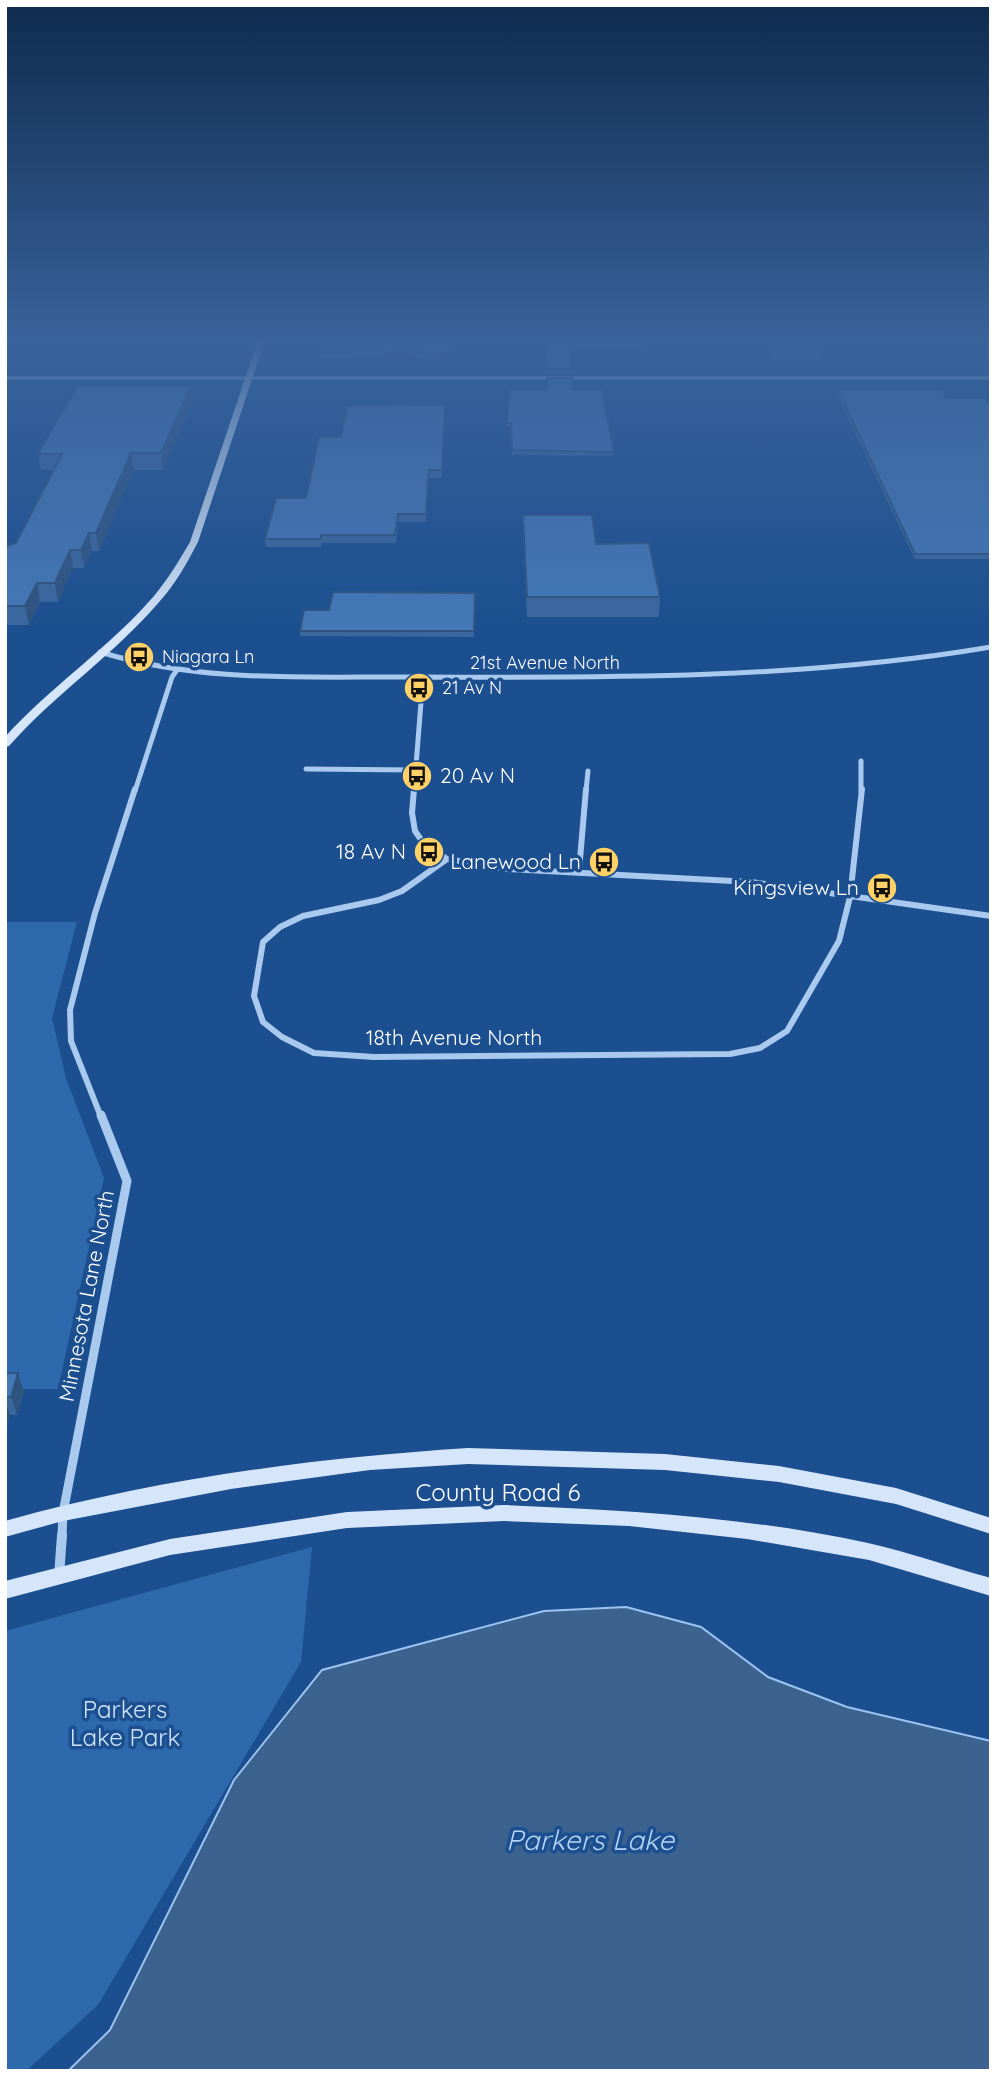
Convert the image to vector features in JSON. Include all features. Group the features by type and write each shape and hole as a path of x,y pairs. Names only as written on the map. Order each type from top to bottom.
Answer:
{"street":[{"path":"5,744 35,709 154,603 185,561 229,437"},
{"name":"21st Avenue North","path":"100,652 126,661 177,670 256,675 741,675 894,663 991,646"},
{"name":"Minnesota Lane North","path":"58,1576 63,1513 127,1181 71,1041 71,1010 95,912 172,677 177,670"},
{"path":"423,677 412,813 415,831 424,844 447,859 507,869 751,882 991,916"},
{"name":"18th Avenue North","path":"447,859 402,891 379,900 303,916 280,927 264,942 261,956 254,996 263,1022 282,1037 314,1053 374,1057 730,1054 760,1048 787,1031 839,941 850,897 862,786 860,761"},
{"path":"306,769 416,770"},
{"path":"579,871 588,771"},
{"name":"County Road 6","path":"5,1529 63,1513 231,1481 370,1462 468,1456 665,1462 779,1474 897,1496 991,1527"},
{"name":"County Road 6","path":"5,1590 170,1547 347,1520 503,1513 629,1518 747,1531 869,1552 991,1587"}],"green space":[{"path":"5,922 77,922 52,1018 66,1078 104,1178 58,1389 5,1389"},
{"name":"Parkers Lake Park","path":"312,1547 301,1662 98,2005 26,2071 5,2071 5,1631"}],"water":[{"name":"Parkers Lake","path":"626,1607 701,1627 768,1677 847,1707 991,1741 991,2071 68,2071 110,2030 234,1780 322,1670 544,1611"}],"building":[{"path":"48,437 168,437 161,453 131,453 96,533 89,533 81,550 70,550 55,583 37,583 25,606 5,606 5,547 16,543 62,454 38,454"},
{"path":"319,437 444,437 442,470 429,470 426,514 398,514 395,535 321,535 321,539 265,539 276,498 306,498"},
{"path":"512,437 611,437 614,452 512,450"},
{"path":"860,437 991,437 991,554 915,554"},
{"path":"523,515 592,515 596,544 649,543 660,597 527,597"},
{"path":"333,592 475,593 474,631 300,631 304,610 329,610"},
{"path":"5,1373 18,1373 11,1397 5,1397"}],"place":[{"name":"Niagara Ln","path":"139,657"},
{"name":"21 Av N","path":"419,688"},
{"name":"20 Av N","path":"417,776"},
{"name":"18 Av N","path":"429,852"},
{"name":"Lanewood Ln","path":"604,862"},
{"name":"Kingsview Ln","path":"882,888"}]}
